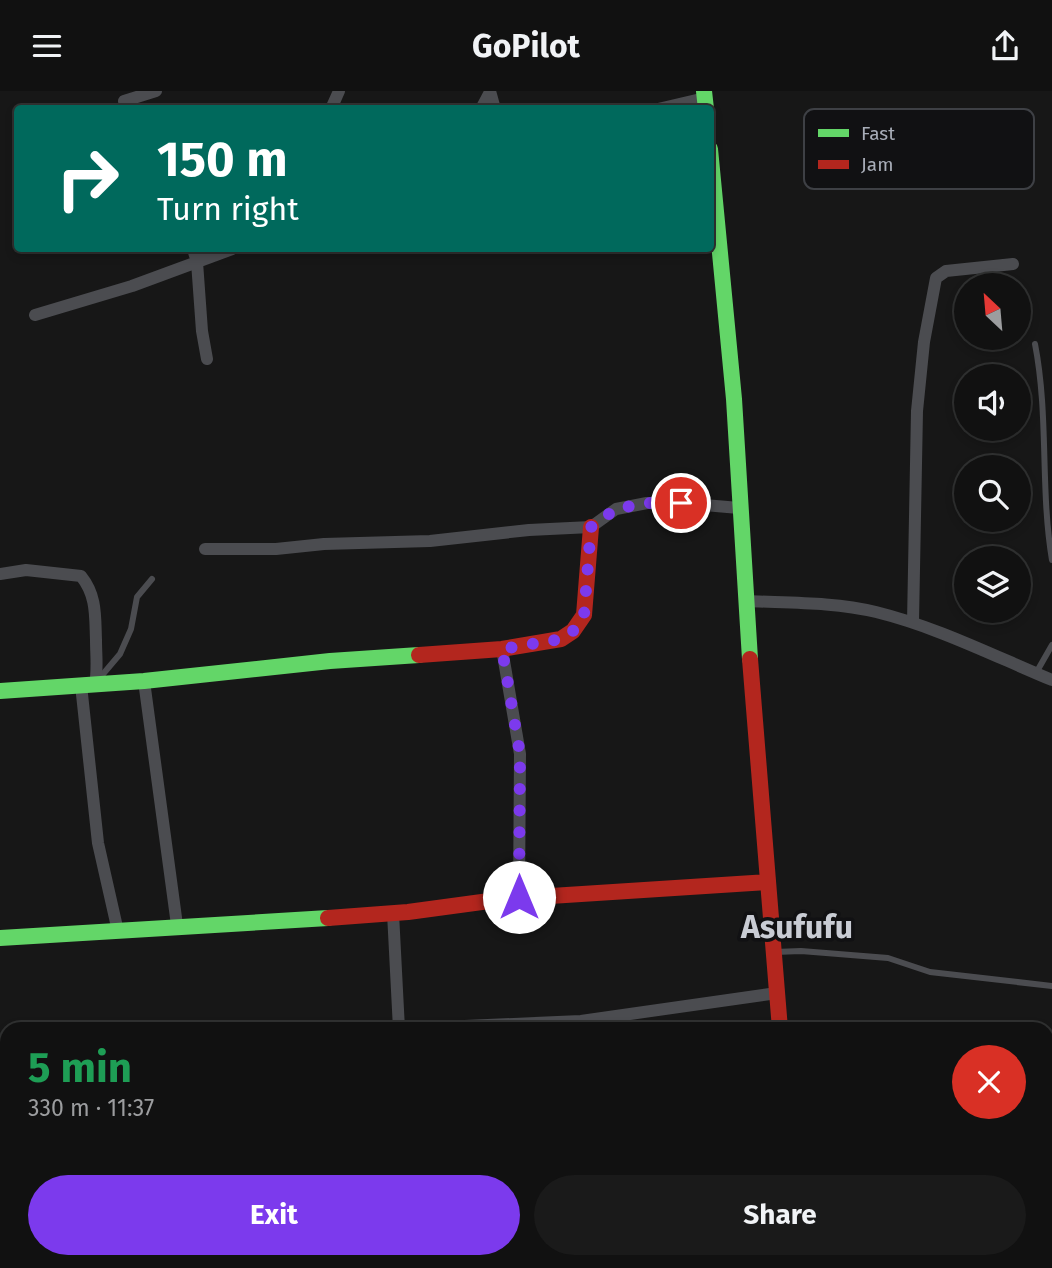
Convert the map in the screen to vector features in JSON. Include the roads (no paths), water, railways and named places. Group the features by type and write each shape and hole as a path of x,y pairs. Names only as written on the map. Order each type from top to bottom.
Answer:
{"main road":[{"path":"714,191 734,399 753,715 779,1022"},
{"path":"0,691 144,681 330,661 502,649 561,639 573,631 584,615 591,527"},
{"path":"0,938 117,927 393,913 519,897 543,898 768,882"}],"street":[{"path":"124,100 156,91"},
{"path":"677,105 705,99"},
{"path":"194,252 207,359"},
{"path":"35,315 132,286 224,252"},
{"path":"913,622 918,411 924,342 936,278 946,271 1013,264"},
{"path":"205,549 276,549 324,544 430,541 529,530 591,527 616,509 647,503 739,508"},
{"path":"0,574 26,570 81,576 89,585 95,604 98,664 88,685 98,842 117,927"},
{"path":"747,601 832,605 913,622 1052,680"},
{"path":"502,649 520,754 519,897"},
{"path":"144,681 177,925"},
{"path":"393,913 398,1022"},
{"path":"599,1022 778,993"}],"lane":[{"path":"1035,344 1043,395 1048,533 1052,560"},
{"path":"88,685 120,654 131,629 137,597 152,579"},
{"path":"1036,673 1052,645"},
{"path":"774,952 801,951 888,958 930,972 1052,986"}],"district":[{"name":"Asufufu","path":"797,927"}]}
